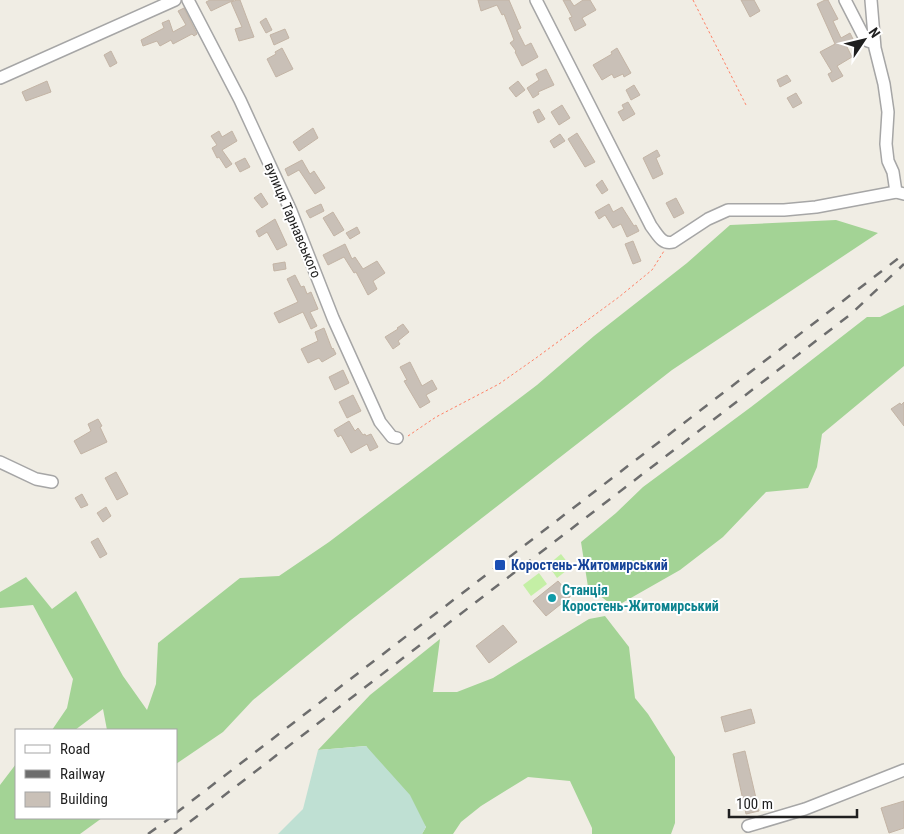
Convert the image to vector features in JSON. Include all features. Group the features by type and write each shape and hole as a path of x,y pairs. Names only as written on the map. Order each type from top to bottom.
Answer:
{"street":[{"path":"0,78 175,0"},
{"name":"вулиця Тарнавського","path":"188,0 240,100 287,203 336,326 380,422 392,437 397,438"},
{"path":"536,0 651,226 662,242 668,243 674,242 708,219 728,210 784,210 816,207 900,193 888,161 886,144 888,112 884,84 874,43 871,0"},
{"path":"846,0 864,37 874,43"},
{"path":"0,462 36,479 52,482"},
{"path":"748,826 805,809 904,770"}],"path":[{"path":"693,0 746,104"},
{"path":"397,438 405,438 436,417 499,384 536,358 652,270 668,243"}],"green space":[{"path":"836,220 878,233 672,370 351,620 253,700 223,732 178,763 178,729 107,729 103,709 76,729 53,729 67,708 73,679 33,605 0,608 0,592 26,577 52,609 76,591 123,676 147,710 156,684 158,643 240,578 279,576 329,542 537,385 594,336 687,263 730,225"},
{"path":"904,305 904,366 822,434 817,467 808,488 766,492 723,537 680,570 615,607 588,587 581,542 616,513 643,487 751,407 867,317 880,317"},
{"path":"561,554 571,567 557,578 548,565"},
{"path":"539,573 547,584 531,596 523,585"},
{"path":"605,616 629,647 635,698 648,714 675,757 675,823 671,834 592,834 592,828 570,781 528,777 481,806 461,822 453,834 422,834 426,827 366,746 318,750 370,695 440,639 433,692 457,692 493,678 589,619"},
{"path":"366,746 410,795 426,827 422,834 278,834 303,809 318,750"},
{"path":"15,765 15,819 101,819 80,834 0,834 0,785"}],"building":[{"path":"210,0 234,0 211,11 206,2"},
{"path":"240,0 254,37 239,41 235,29 242,27 231,2"},
{"path":"478,0 509,0 521,28 517,30 525,46 531,43 538,57 522,66 516,51 510,43 514,40 504,14 502,15 497,5 481,11"},
{"path":"563,0 570,0 574,6 583,0 590,0 596,10 582,18 586,25 575,31 569,18 572,17"},
{"path":"741,0 754,0 760,11 750,17"},
{"path":"828,0 838,19 833,21 841,38 850,33 853,39 845,43 852,57 837,66 843,76 832,82 828,74 832,72 820,52 835,44 817,4"},
{"path":"184,8 197,34 194,36 192,34 173,44 171,40 160,46 157,41 143,46 141,40 164,28 162,23 169,20 173,32 186,25 178,11"},
{"path":"266,18 272,30 266,33 260,22"},
{"path":"285,29 289,38 274,45 270,35"},
{"path":"282,48 293,69 276,77 267,59"},
{"path":"617,48 631,73 624,77 623,74 614,78 612,74 602,80 593,65 612,54 611,52"},
{"path":"111,51 117,63 110,67 104,55"},
{"path":"546,69 554,85 538,92 539,94 533,98 527,88 539,80 536,74"},
{"path":"787,75 791,81 780,87 777,80"},
{"path":"47,81 51,92 26,101 22,92"},
{"path":"518,81 525,90 516,97 509,88"},
{"path":"634,85 640,95 631,100 626,90"},
{"path":"796,93 802,103 793,108 787,98"},
{"path":"628,102 635,114 623,121 618,112 624,109 622,105"},
{"path":"562,105 570,118 559,125 551,112"},
{"path":"539,109 545,119 538,123 533,112"},
{"path":"313,128 318,138 299,151 293,142"},
{"path":"219,131 222,137 232,131 237,141 222,150 232,164 226,168 219,157 217,158 212,148 217,145 211,136"},
{"path":"577,133 595,162 585,167 568,139"},
{"path":"560,134 565,141 554,148 550,141"},
{"path":"657,150 660,156 656,158 663,174 653,179 643,158"},
{"path":"245,158 250,167 240,172 235,163"},
{"path":"302,160 310,174 314,171 325,188 315,194 299,170 288,176 285,169"},
{"path":"602,180 608,190 602,194 596,185"},
{"path":"261,193 268,204 262,208 254,198"},
{"path":"676,198 684,213 674,218 666,203"},
{"path":"321,204 324,211 310,218 306,211"},
{"path":"609,204 613,212 622,207 639,231 627,237 621,224 613,228 605,215 599,219 595,212"},
{"path":"333,212 344,230 334,236 323,218"},
{"path":"275,219 287,245 277,250 267,232 259,237 256,231"},
{"path":"357,227 360,233 350,239 346,233"},
{"path":"633,241 641,261 633,264 625,244"},
{"path":"345,244 352,259 355,257 363,269 377,261 385,273 373,281 377,289 368,295 356,272 354,273 344,257 328,265 323,255"},
{"path":"285,262 286,269 274,271 273,264"},
{"path":"295,275 301,287 304,286 307,294 311,292 318,309 310,312 317,326 311,329 303,312 279,323 274,313 298,302 287,279"},
{"path":"403,324 409,332 398,341 400,344 393,349 385,337"},
{"path":"324,328 332,349 336,354 322,362 319,358 308,363 301,349 318,341 315,332"},
{"path":"410,362 422,386 432,380 437,389 426,395 430,402 420,408 404,381 407,380 400,367"},
{"path":"343,370 349,383 335,390 329,377"},
{"path":"353,395 361,411 347,418 339,402"},
{"path":"904,402 904,426 891,409"},
{"path":"98,419 107,442 81,454 74,441 91,431 88,424"},
{"path":"349,421 355,431 358,428 363,435 371,434 378,447 370,451 367,444 351,453 341,435 338,437 334,430"},
{"path":"116,472 128,494 117,500 105,478"},
{"path":"82,494 88,505 81,508 75,498"},
{"path":"106,507 111,516 103,522 97,513"},
{"path":"98,538 107,554 100,558 91,542"},
{"name":"Станція Коростень-Житомирський","path":"558,581 571,596 546,616 533,601"},
{"path":"503,625 517,642 489,663 476,646"},
{"path":"751,709 755,723 725,732 721,717"},
{"path":"745,751 759,811 746,814 733,754"},
{"path":"904,801 904,828 889,833 881,808"}],"railway":[{"path":"178,811 904,254"},
{"path":"174,834 851,314 904,264"},
{"path":"148,834 169,819"}],"place":[{"name":"Коростень-Житомирський","path":"500,565"},
{"name":"Станція Коростень-Житомирський","path":"552,598"}]}
